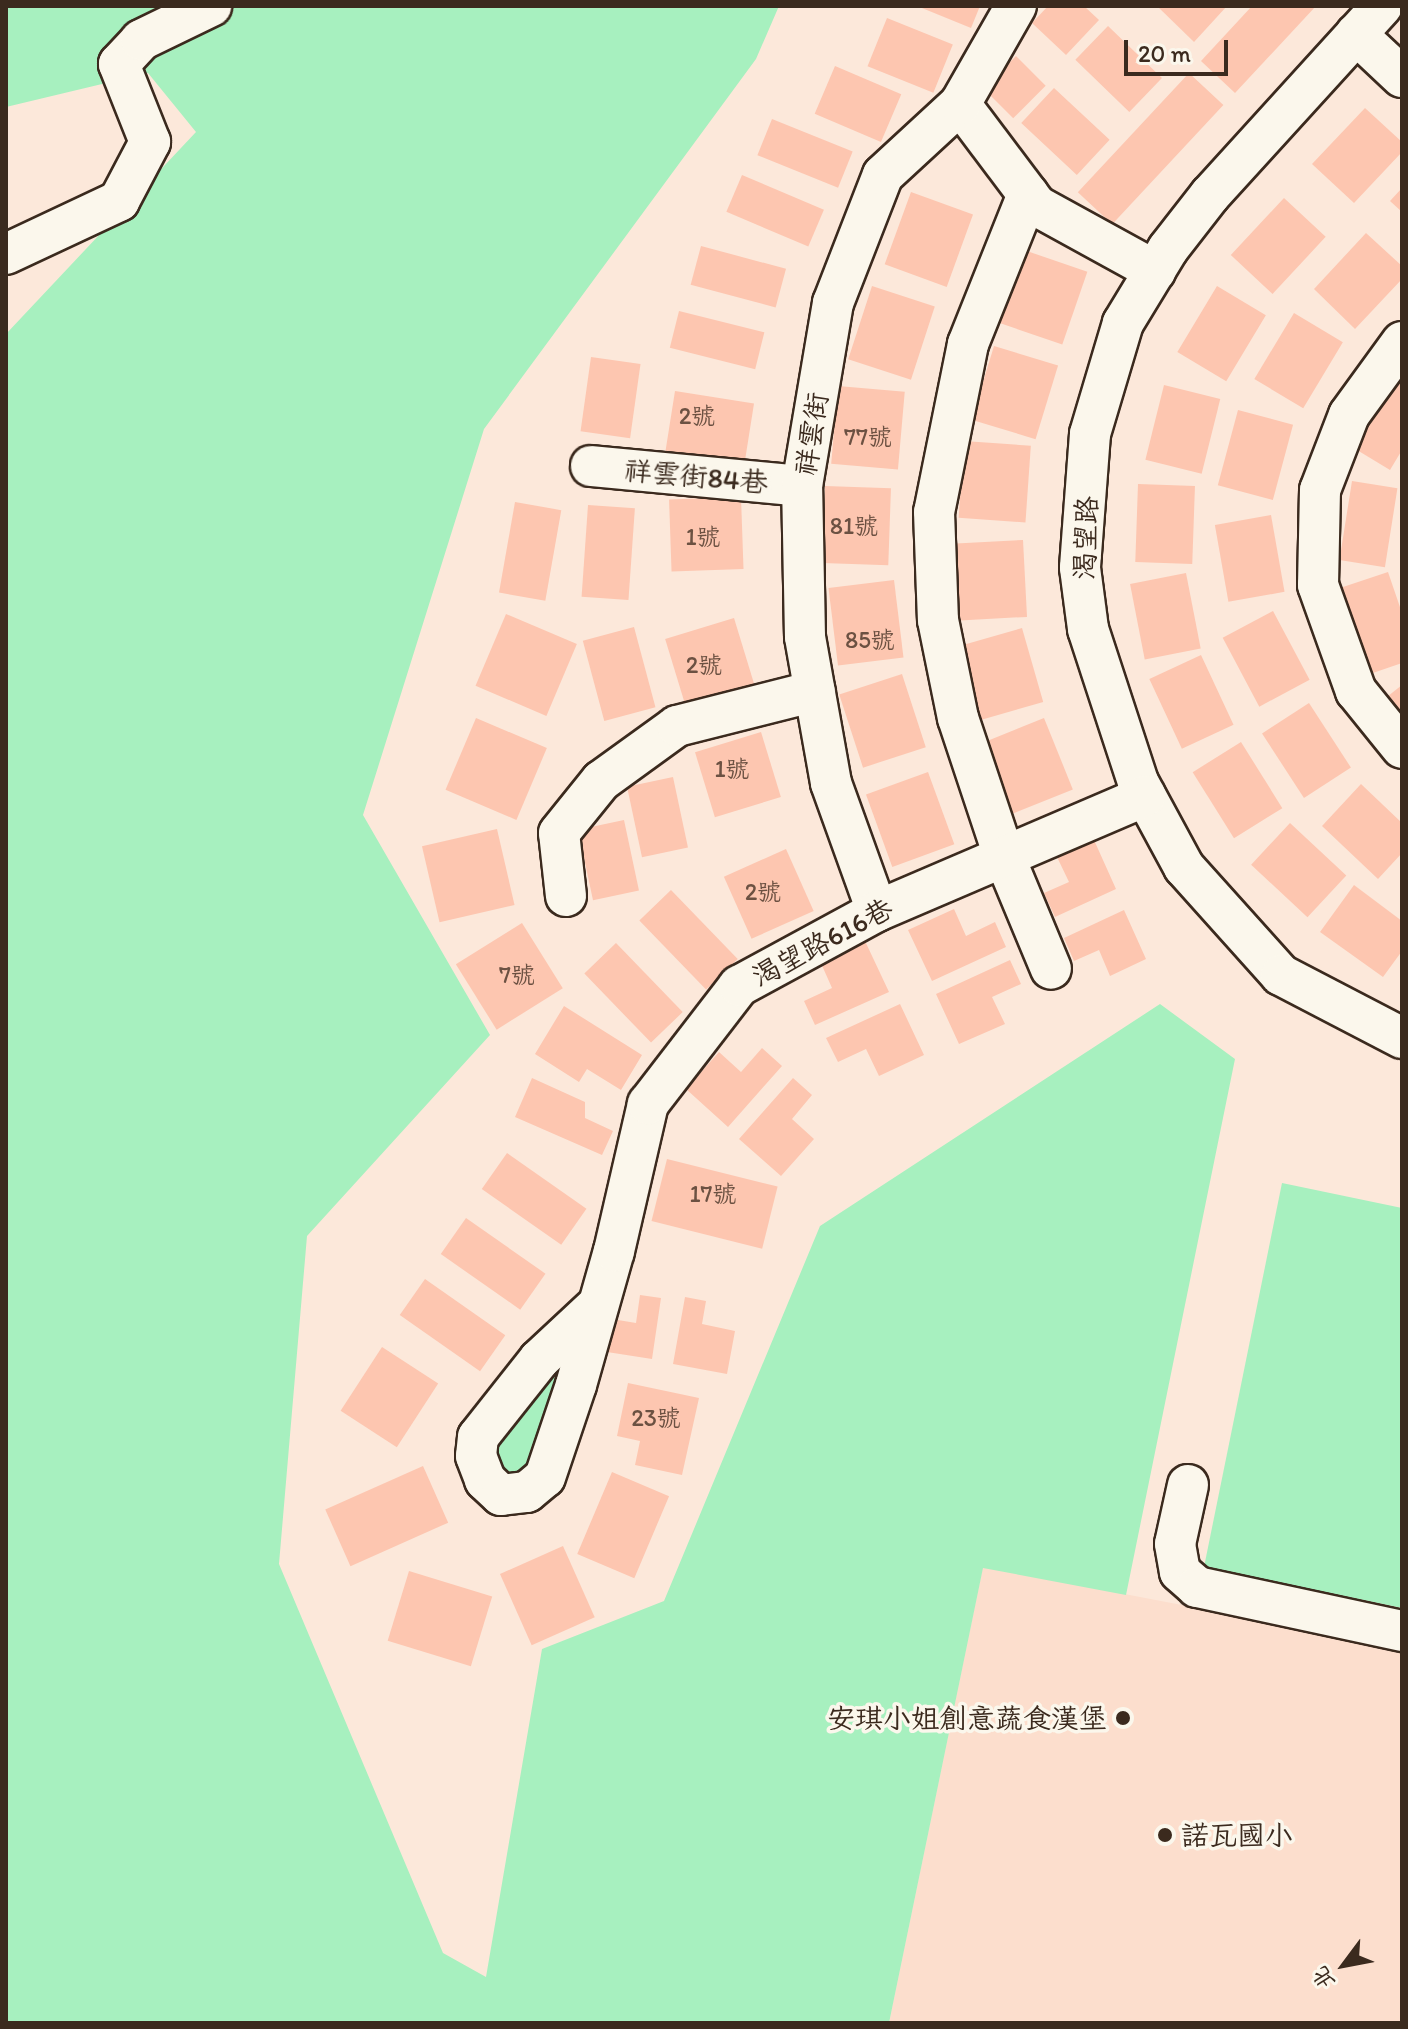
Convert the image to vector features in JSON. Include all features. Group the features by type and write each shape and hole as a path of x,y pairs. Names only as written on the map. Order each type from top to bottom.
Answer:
{"street":[{"path":"6,254 119,201 150,142 119,64 141,40 211,6"},
{"name":"祥雲街","path":"877,911 831,783 805,637 802,486 833,303 883,175 960,104 1016,6"},
{"path":"1369,20 1402,77"},
{"name":"渴望路","path":"1369,20 1210,195 1155,271 1123,323 1090,434 1080,568 1088,629 1145,796 1184,867 1281,975 1402,1038"},
{"path":"960,104 1037,206 1155,271"},
{"path":"1028,194 968,344 934,512 938,620 958,718 1004,856 1051,969"},
{"path":"1402,342 1349,415 1320,490 1318,585 1356,691 1402,748"},
{"name":"祥雲街84巷","path":"591,466 802,486"},
{"path":"566,896 559,833 601,781 677,726 815,691"},
{"name":"渴望路616巷","path":"598,1305 648,1104 739,986 877,911 1145,796"},
{"path":"1188,1485 1175,1544 1180,1572 1197,1587 1402,1631"}],"shaded area":[{"name":"諾瓦國小","path":"983,1567 1402,1647 1402,2023 889,2023"}],"green space":[{"path":"6,6 779,6 756,59 484,429 363,815 490,1035 307,1236 279,1564 443,1953 486,1977 542,1649 664,1601 820,1226 1160,1004 1235,1059 1126,1595 983,1568 889,2023 6,2023 6,334 196,132 148,73 6,107"},
{"path":"1282,1183 1402,1208 1402,1608 1204,1567"},
{"path":"559,1364 536,1467 513,1482 495,1473 491,1454 503,1426"}],"building":[{"path":"917,6 980,6 971,28"},
{"path":"1048,6 1084,6 1099,20 1066,55 1032,23"},
{"path":"1157,6 1227,6 1194,42"},
{"path":"1252,6 1316,6 1235,93 1201,61"},
{"path":"887,18 953,45 933,93 868,66"},
{"path":"1108,26 1162,78 1129,112 1075,60"},
{"path":"1016,56 1046,86 1013,118 983,89"},
{"path":"835,66 901,94 881,142 815,114"},
{"path":"1189,73 1223,105 1112,224 1078,192"},
{"path":"1054,88 1110,140 1077,175 1021,123"},
{"path":"1365,108 1402,142 1402,152 1354,203 1312,164"},
{"path":"772,119 853,152 838,188 757,155"},
{"path":"742,175 824,210 808,247 726,212"},
{"path":"1402,188 1402,212 1390,201"},
{"path":"911,192 973,215 947,287 885,264"},
{"path":"1284,198 1326,237 1272,294 1231,255"},
{"path":"1366,233 1402,266 1402,279 1355,329 1314,289"},
{"path":"701,246 786,269 776,307 691,285"},
{"path":"1024,250 1087,272 1062,345 999,323"},
{"path":"872,286 935,306 911,380 848,359"},
{"path":"1217,286 1266,315 1226,381 1177,352"},
{"path":"679,311 764,332 755,369 670,348"},
{"path":"1294,313 1343,342 1303,408 1254,379"},
{"path":"994,346 1058,366 1036,439 971,420"},
{"path":"591,357 641,364 630,438 581,431"},
{"path":"1393,379 1402,384 1402,450 1390,470 1352,447"},
{"path":"1164,385 1220,399 1202,474 1145,460"},
{"path":"838,386 905,392 898,470 831,464"},
{"path":"675,391 754,404 744,465 665,452"},
{"path":"1238,410 1293,425 1273,500 1218,485"},
{"path":"964,441 1031,446 1025,522 959,518"},
{"path":"1352,481 1397,488 1385,567 1339,560"},
{"path":"1138,484 1195,486 1192,564 1135,562"},
{"path":"825,486 891,488 888,565 822,563"},
{"path":"741,497 744,569 672,571 669,500"},
{"path":"515,502 561,510 545,601 499,593"},
{"path":"588,505 635,508 628,600 582,597"},
{"path":"1271,515 1285,592 1228,602 1215,525"},
{"path":"1023,540 1027,617 960,620 956,544"},
{"path":"1388,572 1402,613 1402,663 1367,675 1337,589"},
{"path":"1186,573 1201,649 1145,659 1130,584"},
{"path":"894,580 904,657 838,665 828,588"},
{"path":"1273,611 1310,680 1259,707 1223,638"},
{"path":"506,614 577,644 546,716 476,686"},
{"path":"734,618 755,686 686,707 665,639"},
{"path":"634,627 655,707 604,721 583,641"},
{"path":"1022,628 1043,702 980,720 959,646"},
{"path":"1201,655 1234,725 1182,749 1149,679"},
{"path":"902,674 926,747 863,768 839,694"},
{"path":"1402,685 1402,725 1383,700"},
{"path":"1309,703 1351,768 1304,798 1262,733"},
{"path":"476,718 547,748 516,820 446,790"},
{"path":"1044,718 1073,789 1012,814 983,743"},
{"path":"761,732 781,797 715,817 695,752"},
{"path":"1241,742 1282,808 1234,838 1193,772"},
{"path":"928,772 954,844 892,867 866,795"},
{"path":"673,777 688,847 642,857 627,787"},
{"path":"1361,784 1402,823 1402,853 1378,879 1322,826"},
{"path":"624,820 639,890 593,900 578,830"},
{"path":"1290,823 1346,876 1307,917 1251,865"},
{"path":"497,829 515,905 440,922 422,846"},
{"path":"1094,840 1116,889 1055,917 1044,893 1069,882 1057,857"},
{"path":"786,849 814,911 752,939 724,877"},
{"path":"1354,885 1402,921 1402,951 1383,977 1320,932"},
{"path":"671,890 738,959 706,990 639,921"},
{"path":"954,909 966,936 995,922 1006,947 932,981 908,930"},
{"path":"1124,910 1146,959 1110,976 1099,950 1074,961 1064,938"},
{"path":"522,923 563,988 497,1030 456,964"},
{"path":"865,941 889,992 815,1025 804,1001 832,988 820,961"},
{"path":"616,943 683,1012 651,1043 584,974"},
{"path":"1010,960 1021,984 992,997 1005,1024 959,1044 936,994"},
{"path":"900,1004 924,1055 879,1076 866,1049 838,1062 826,1038"},
{"path":"564,1006 642,1055 621,1090 587,1069 579,1082 535,1054"},
{"path":"762,1048 782,1066 728,1127 686,1089 719,1052 741,1072"},
{"path":"532,1078 585,1102 585,1118 613,1131 602,1155 515,1117"},
{"path":"793,1078 812,1095 792,1119 814,1139 781,1176 739,1139"},
{"path":"507,1153 586,1209 561,1245 482,1189"},
{"path":"667,1159 778,1187 762,1249 652,1221"},
{"path":"466,1218 545,1274 520,1310 441,1254"},
{"path":"425,1279 505,1335 480,1371 400,1315"},
{"path":"640,1295 661,1298 652,1359 607,1352 612,1319 636,1323"},
{"path":"685,1297 706,1301 702,1324 735,1331 727,1374 673,1364"},
{"path":"382,1347 438,1383 397,1447 341,1411"},
{"path":"628,1383 699,1398 682,1475 635,1465 640,1441 617,1436"},
{"path":"423,1466 448,1523 350,1566 325,1510"},
{"path":"612,1472 669,1496 634,1578 577,1554"},
{"path":"563,1546 595,1617 532,1645 500,1574"},
{"path":"409,1571 492,1596 471,1666 388,1641"}],"place":[{"name":"安琪小姐創意蔬食漢堡","path":"1123,1718"},
{"name":"諾瓦國小","path":"1165,1835"}]}
